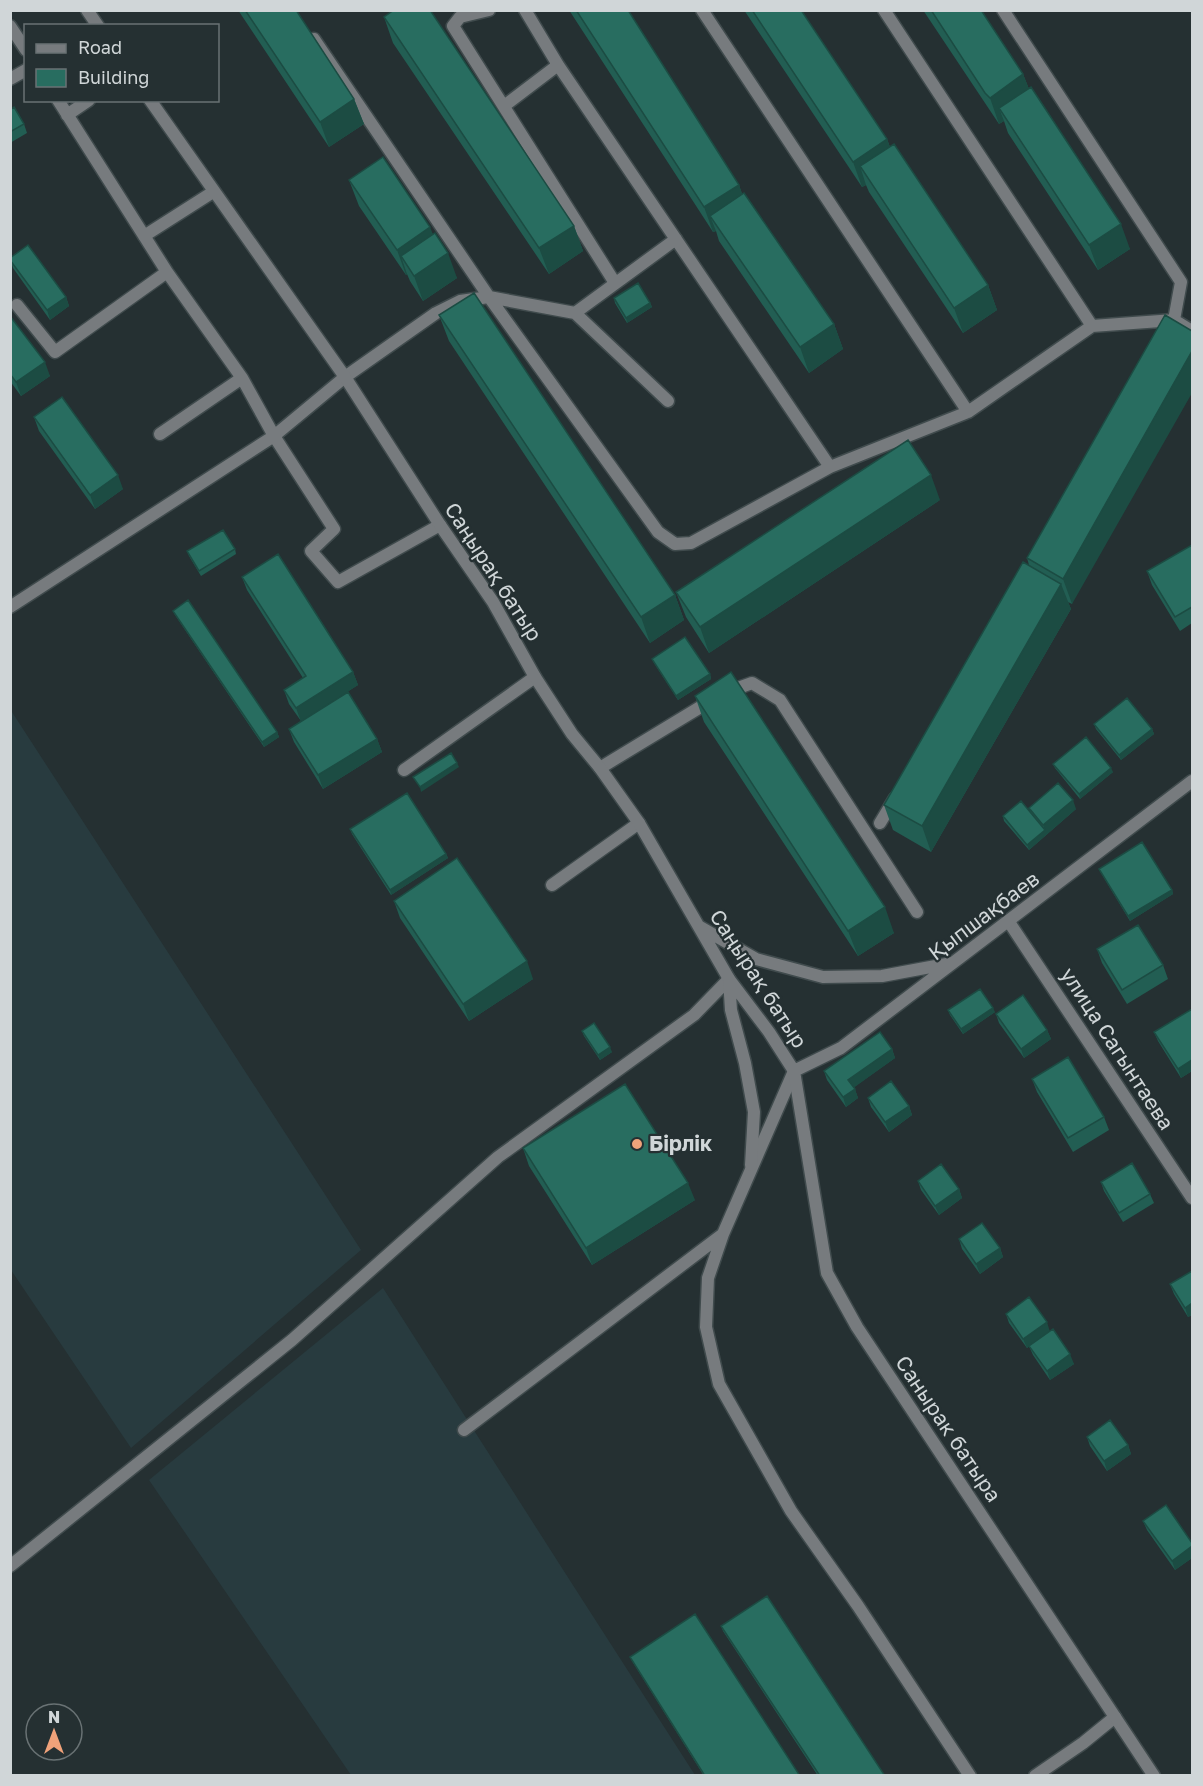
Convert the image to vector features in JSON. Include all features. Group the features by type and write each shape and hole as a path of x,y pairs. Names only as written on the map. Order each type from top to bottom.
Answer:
{"street":[{"path":"87,10 97,24"},
{"path":"489,10 460,17 453,26 615,283"},
{"path":"525,10 558,65 830,467"},
{"path":"702,10 968,412"},
{"path":"884,10 1092,326"},
{"path":"1003,10 1181,282 1174,320 1162,341"},
{"path":"10,26 24,47"},
{"path":"308,30 489,297 658,532 675,544 691,543 830,467 968,412 1092,326 1174,320 1192,331"},
{"path":"504,106 558,65"},
{"path":"10,79 24,71"},
{"path":"59,102 167,272 242,378 274,436 334,529 310,551 338,582 440,525"},
{"path":"67,115 86,102"},
{"name":"Саңырақ батыр","path":"151,102 345,377 440,525 493,602 535,677 572,734 600,768 639,823 729,979 769,1032 794,1071"},
{"path":"144,236 213,192"},
{"path":"575,313 676,239"},
{"path":"17,305 55,352 167,272"},
{"path":"10,607 274,436 345,377 436,313 460,301 489,297 575,313 668,401"},
{"path":"160,434 242,378"},
{"path":"404,770 535,677"},
{"path":"600,768 722,694 752,683 780,700 917,912"},
{"name":"Қыпшақбаев","path":"794,1071 842,1048 1192,781"},
{"path":"880,823 904,782"},
{"path":"552,885 639,823"},
{"name":"улица Сагынтаева","path":"1010,922 1192,1198"},
{"path":"699,927 756,958 823,977 882,976 956,962"},
{"path":"729,979 731,1010 745,1063 754,1112 752,1165"},
{"path":"10,1566 292,1340 498,1157 694,1015 729,979"},
{"path":"794,1071 723,1234 708,1278 706,1327 719,1384 791,1511 970,1776"},
{"name":"Санырак батыра","path":"794,1071 827,1273 856,1327 1154,1776"},
{"path":"464,1430 723,1234"},
{"path":"1035,1776 1083,1743 1115,1717"}],"shaded area":[{"path":"10,709 361,1250 131,1448 11,1270"},
{"path":"383,1288 695,1775 351,1775 149,1480"}],"building":[{"path":"245,10 296,10 354,99 320,122"},
{"path":"394,10 430,10 574,226 539,248 384,17"},
{"path":"576,10 628,10 739,185 704,207"},
{"path":"752,10 801,10 887,139 853,162"},
{"path":"931,10 981,10 1023,74 990,98"},
{"path":"1031,87 1121,224 1089,245 999,108"},
{"path":"14,107 24,124 10,132 10,110"},
{"path":"894,144 988,285 954,308 860,166"},
{"path":"383,157 430,227 397,250 349,180"},
{"path":"744,193 834,324 800,347 710,216"},
{"path":"435,233 448,253 414,276 401,256"},
{"path":"28,245 66,297 47,310 10,260"},
{"path":"638,283 650,303 626,318 614,298"},
{"path":"474,293 675,595 641,617 439,315"},
{"path":"1165,315 1192,331 1192,351 1063,579 1027,558"},
{"path":"10,316 45,362 16,382 10,374"},
{"path":"62,397 118,475 90,495 34,417"},
{"path":"908,440 931,475 700,627 676,592"},
{"path":"223,530 235,549 199,571 187,551"},
{"path":"1192,545 1192,607 1175,617 1147,571"},
{"path":"278,554 353,672 296,708 284,690 306,676 242,577"},
{"path":"1023,562 1061,584 922,826 884,805"},
{"path":"188,600 277,732 262,742 173,611"},
{"path":"685,637 710,674 676,696 652,659"},
{"path":"731,672 885,907 848,931 695,696"},
{"path":"348,692 377,739 318,775 289,729"},
{"path":"1127,698 1152,729 1119,755 1094,724"},
{"path":"1086,737 1111,768 1079,794 1053,764"},
{"path":"451,753 457,763 420,787 413,777"},
{"path":"1058,783 1073,800 1043,825 1029,808"},
{"path":"407,793 446,854 390,890 350,829"},
{"path":"1021,801 1045,830 1027,845 1003,816"},
{"path":"1142,842 1172,890 1128,916 1099,869"},
{"path":"457,858 527,961 463,1004 394,901"},
{"path":"1138,925 1163,965 1122,990 1097,949"},
{"path":"980,989 993,1008 961,1029 948,1010"},
{"path":"1023,995 1047,1030 1021,1049 996,1014"},
{"path":"1192,1009 1192,1060 1178,1069 1154,1032"},
{"path":"594,1023 610,1047 598,1055 582,1031"},
{"path":"880,1032 892,1049 848,1080 855,1089 843,1097 824,1071"},
{"path":"1068,1057 1104,1117 1068,1138 1032,1079"},
{"path":"891,1081 909,1106 885,1122 868,1098"},
{"path":"625,1084 688,1183 586,1248 523,1148"},
{"path":"1132,1163 1150,1194 1119,1213 1101,1182"},
{"path":"941,1164 959,1189 935,1206 918,1181"},
{"path":"982,1223 1000,1248 976,1264 959,1239"},
{"path":"1192,1271 1192,1303 1185,1308 1170,1284"},
{"path":"1029,1297 1047,1322 1023,1339 1006,1314"},
{"path":"1053,1329 1070,1354 1047,1371 1029,1346"},
{"path":"1110,1420 1128,1445 1104,1461 1087,1437"},
{"path":"1166,1505 1192,1543 1192,1546 1172,1561 1143,1521"},
{"path":"767,1596 885,1776 820,1776 721,1626"},
{"path":"695,1614 800,1776 705,1776 630,1657"}],"place":[{"name":"Бірлік","path":"637,1144"}]}
